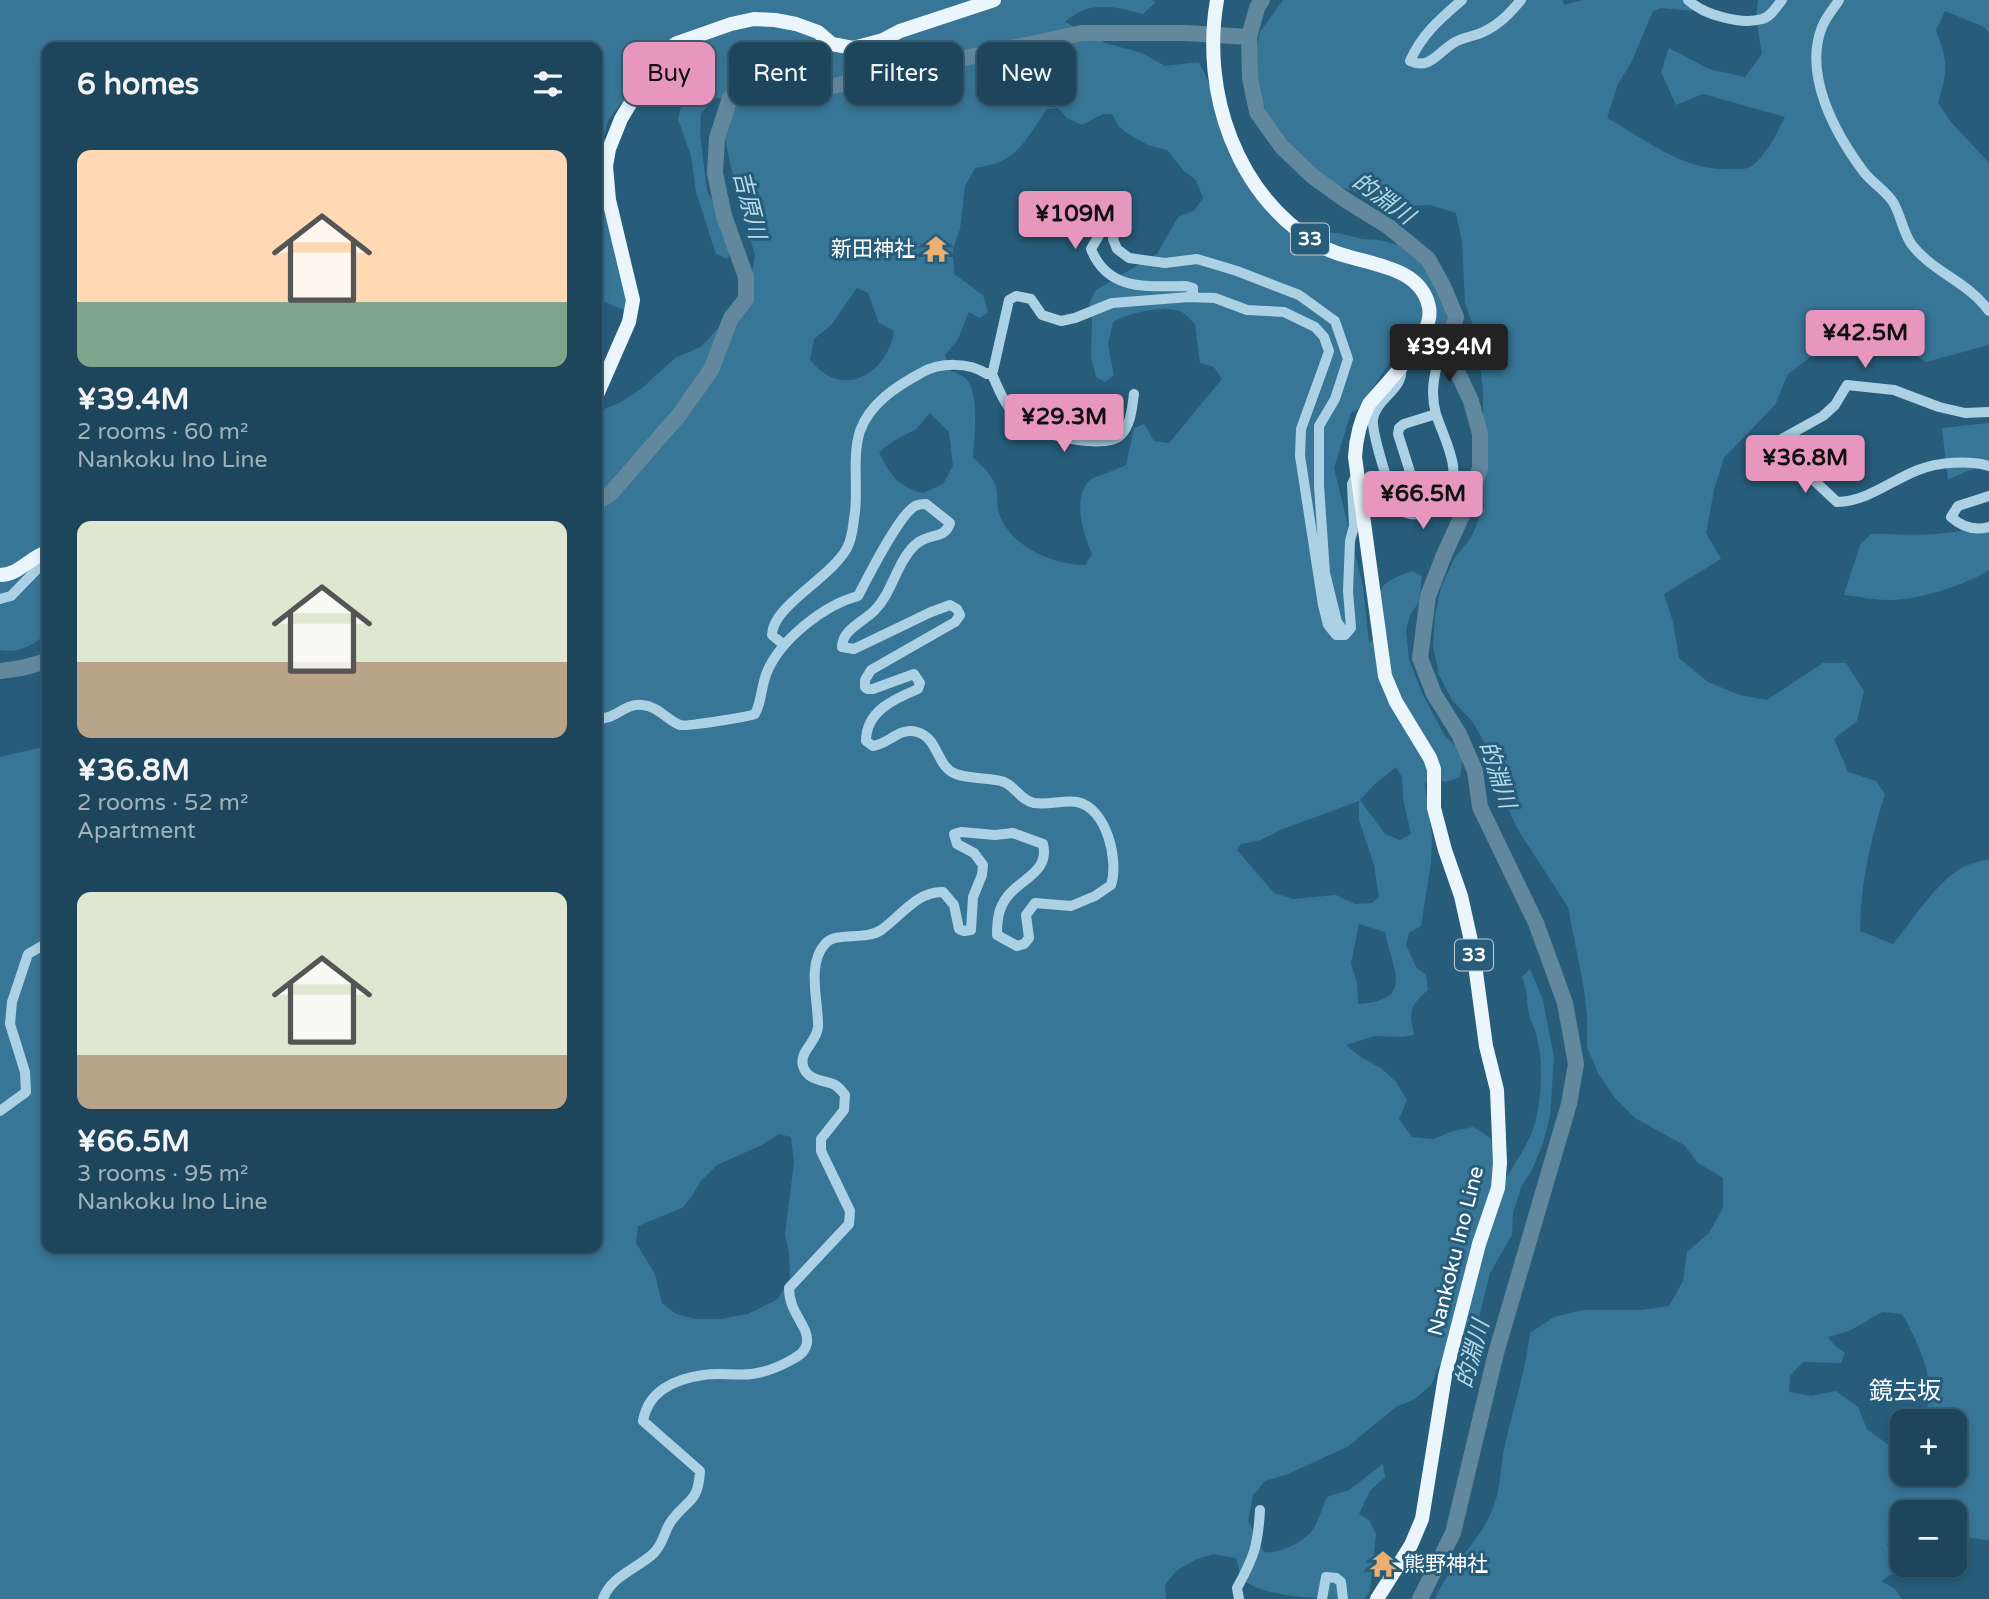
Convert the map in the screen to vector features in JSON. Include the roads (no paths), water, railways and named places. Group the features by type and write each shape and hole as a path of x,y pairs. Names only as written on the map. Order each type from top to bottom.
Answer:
{"main road":[{"path":"602,384 629,322 633,300 609,200 606,166 609,149 621,119 658,57 677,43 754,19 796,24 818,32 832,44 853,48 994,0"},
{"name":"Nankoku Ino Line","path":"1216,2 1213,46 1216,86 1236,155 1249,178 1290,224 1319,246 1409,277 1422,291 1430,309 1429,319 1414,350 1369,404 1364,414 1356,442 1357,473 1385,676 1392,695 1434,769 1434,808 1461,896 1473,950 1486,1046 1497,1090 1500,1163 1498,1188 1479,1244 1445,1376 1422,1519 1411,1545 1377,1599"},
{"path":"0,575 14,572 42,553"}],"street":[{"path":"1462,0 1433,24 1414,48 1410,61 1418,65 1425,64 1454,42 1483,32 1505,19 1521,0"},
{"path":"1688,0 1694,6 1733,20 1762,20 1771,15 1782,0"},
{"path":"1839,0 1823,24 1817,45 1817,63 1823,96 1842,141 1865,174 1892,200 1912,245 1939,269 1978,296 1989,311"},
{"path":"1189,298 1193,288 1141,286 1118,281 1104,271 1091,249 1116,206 1125,206 1126,216 1117,227 1113,239 1117,248 1129,258 1165,263 1197,259 1237,271 1299,295 1335,321 1348,359 1335,399 1319,426 1319,486 1325,573 1337,622 1346,634"},
{"path":"1134,394 1130,420 1121,434 1112,441 1069,439 1024,425 1008,409 991,372 1009,300 1016,296 1031,299 1042,315 1061,321 1112,303 1216,298 1247,310 1284,312 1315,327 1328,345 1329,351 1300,429 1300,456 1328,625 1336,635 1346,634 1351,628 1348,591 1350,541 1354,526 1352,484 1357,473"},
{"path":"1401,367 1399,382 1377,409 1373,416 1373,426 1395,505 1409,515 1416,516 1439,503 1453,480 1453,465 1432,400 1440,354"},
{"path":"784,645 772,635 775,620 835,566 851,538 860,431 869,415 895,388 925,370 953,365 976,366 987,374 991,372"},
{"path":"1989,412 1965,413 1939,407 1894,390 1847,385 1835,405 1823,416 1762,450 1762,459 1768,467 1806,473 1837,502 1855,501 1921,468 1950,463 1981,463 1989,466"},
{"path":"1423,513 1398,435 1404,424 1436,414"},
{"path":"1989,496 1958,506 1951,517 1960,525 1969,528 1989,527"},
{"path":"602,719 630,705 644,705 658,710 683,727 714,720 744,719 755,715 761,703 767,672 784,645 827,608 858,596 883,549 909,512 916,505 926,504 950,523 948,528 943,533 923,537 909,551 886,597 848,633 842,641 842,647 854,649 950,605 957,609 960,615 955,622 871,670 865,680 867,689 914,674 920,683 918,689 883,706 866,733 866,741 873,746 881,745 901,732 916,732 932,742 942,763 953,774 1003,782 1024,800 1036,803 1078,802 1100,819 1113,851 1111,885 1095,896 1071,905 1035,903 1026,915 1029,938 1024,944 1012,945 997,935 997,916 1005,899 1015,887 1034,874 1041,865 1045,852 1043,844 1013,833 954,834 957,844 974,853 983,865 973,897 971,930 964,932 959,929 954,905 943,892 932,892 870,936 835,938 825,943 816,968 817,1032 802,1057 803,1068 811,1077 835,1085 845,1095 844,1110 821,1139 821,1151 850,1211 849,1224 789,1288 789,1301 793,1312 807,1331 807,1346 802,1353 789,1362 764,1371 751,1374 704,1375 667,1386 653,1396 645,1407 643,1421 700,1471 699,1491 670,1522 664,1540 654,1552 617,1579 606,1590 603,1599"},
{"path":"0,599 11,596 42,565"},
{"path":"0,1111 26,1092 25,1072 10,1024 12,1002 28,954 42,946"},
{"path":"1239,1599 1237,1588 1259,1540 1260,1510"},
{"path":"1322,1599 1326,1577 1336,1578 1341,1582 1343,1599"}],"waterway":[{"name":"的淵川","path":"1262,0 1249,37 1250,78 1257,112 1282,147 1311,175 1389,227 1428,259 1456,317 1451,334 1456,369 1471,401 1480,434 1480,468 1428,596 1420,658 1434,694 1459,734 1475,771 1480,807 1536,923 1565,1003 1576,1064 1569,1104 1496,1353 1453,1533 1420,1599"},
{"name":"吉原川","path":"602,499 611,493 679,415 711,370 731,318 746,299 746,277 724,216 715,173 717,138 730,98 759,91 824,88 1082,33 1185,33 1249,37"},
{"name":"吉原川","path":"0,671 42,662"}],"place":[{"name":"新田神社","path":"936,249"},
{"name":"熊野神社","path":"1383,1564"}],"district":[{"name":"鏡去坂","path":"1905,1391"}]}
